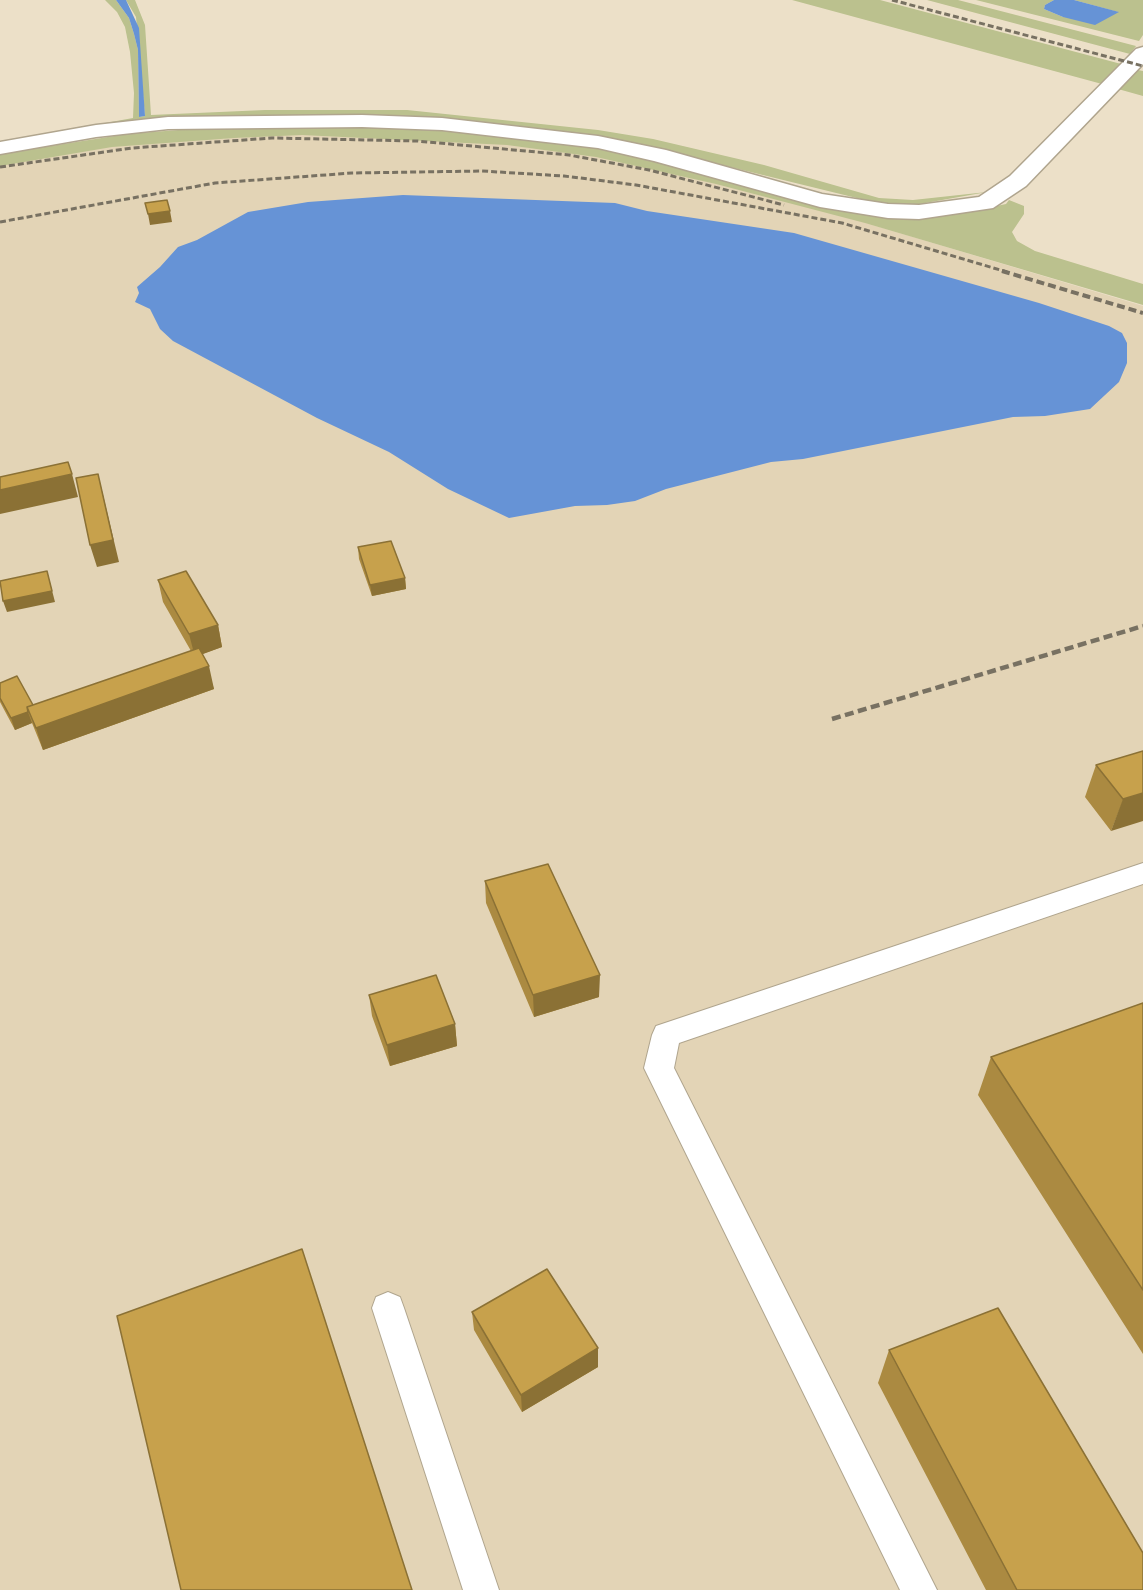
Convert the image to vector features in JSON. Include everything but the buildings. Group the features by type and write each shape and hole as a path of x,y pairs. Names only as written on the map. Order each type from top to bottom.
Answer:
{"street":[{"path":"0,148 96,131 168,123 362,121 442,124 597,142 658,155 820,200 888,212 919,212 985,203 1018,181 1143,53"}],"lane":[{"path":"919,1590 658,1068 666,1035 1143,873"},
{"path":"388,1308 481,1590"}],"shaded area":[{"path":"294,134 502,142 604,155 806,205 1143,306 1143,1590 0,1590 0,162 114,145"}],"green space":[{"path":"105,0 116,0 129,18 134,34 138,50 139,117 145,116 136,17 126,0 135,0 145,25 151,115 265,110 407,110 598,130 653,139 764,165 879,198 913,200 987,192 914,205 873,202 669,152 508,127 202,119 0,145 0,142 133,118 134,93 125,27 117,12"},
{"path":"792,0 880,0 1125,65 1102,84"},
{"path":"927,0 958,0 1136,46 1130,54"},
{"path":"976,0 1054,0 1045,5 1044,9 1063,17 1118,12 1074,0 1143,0 1143,35 1139,41"},
{"path":"1138,70 1143,71 1143,96 1118,89"},
{"path":"360,126 479,132 597,147 735,181 927,218 1006,204 1009,200 1024,206 1024,214 1012,232 1017,241 1035,251 1143,284 1143,305 865,223 716,184 596,157 507,145 302,135 112,147 0,166 0,154 127,134 191,129"}],"water":[{"path":"116,0 126,0 139,28 145,116 139,117 138,50 134,34 129,18"},
{"path":"1054,0 1074,0 1119,12 1095,25 1063,17 1044,9 1045,5"},
{"path":"403,195 615,203 647,211 794,233 1039,303 1109,326 1122,333 1127,343 1127,363 1119,382 1090,409 1045,416 1013,417 803,459 771,462 666,489 635,501 575,506 509,518 448,489 389,452 317,418 173,341 160,329 150,309 135,302 139,293 137,287 178,247 197,240 248,212 308,202"}],"railway":[{"path":"892,0 1143,66"},
{"path":"0,167 132,148 272,138 417,141 569,155 649,170 784,205"},
{"path":"0,222 215,183 352,173 482,171 564,176 636,185 842,223 1007,272"},
{"path":"1002,271 1143,313"},
{"path":"832,719 1143,626"}]}
